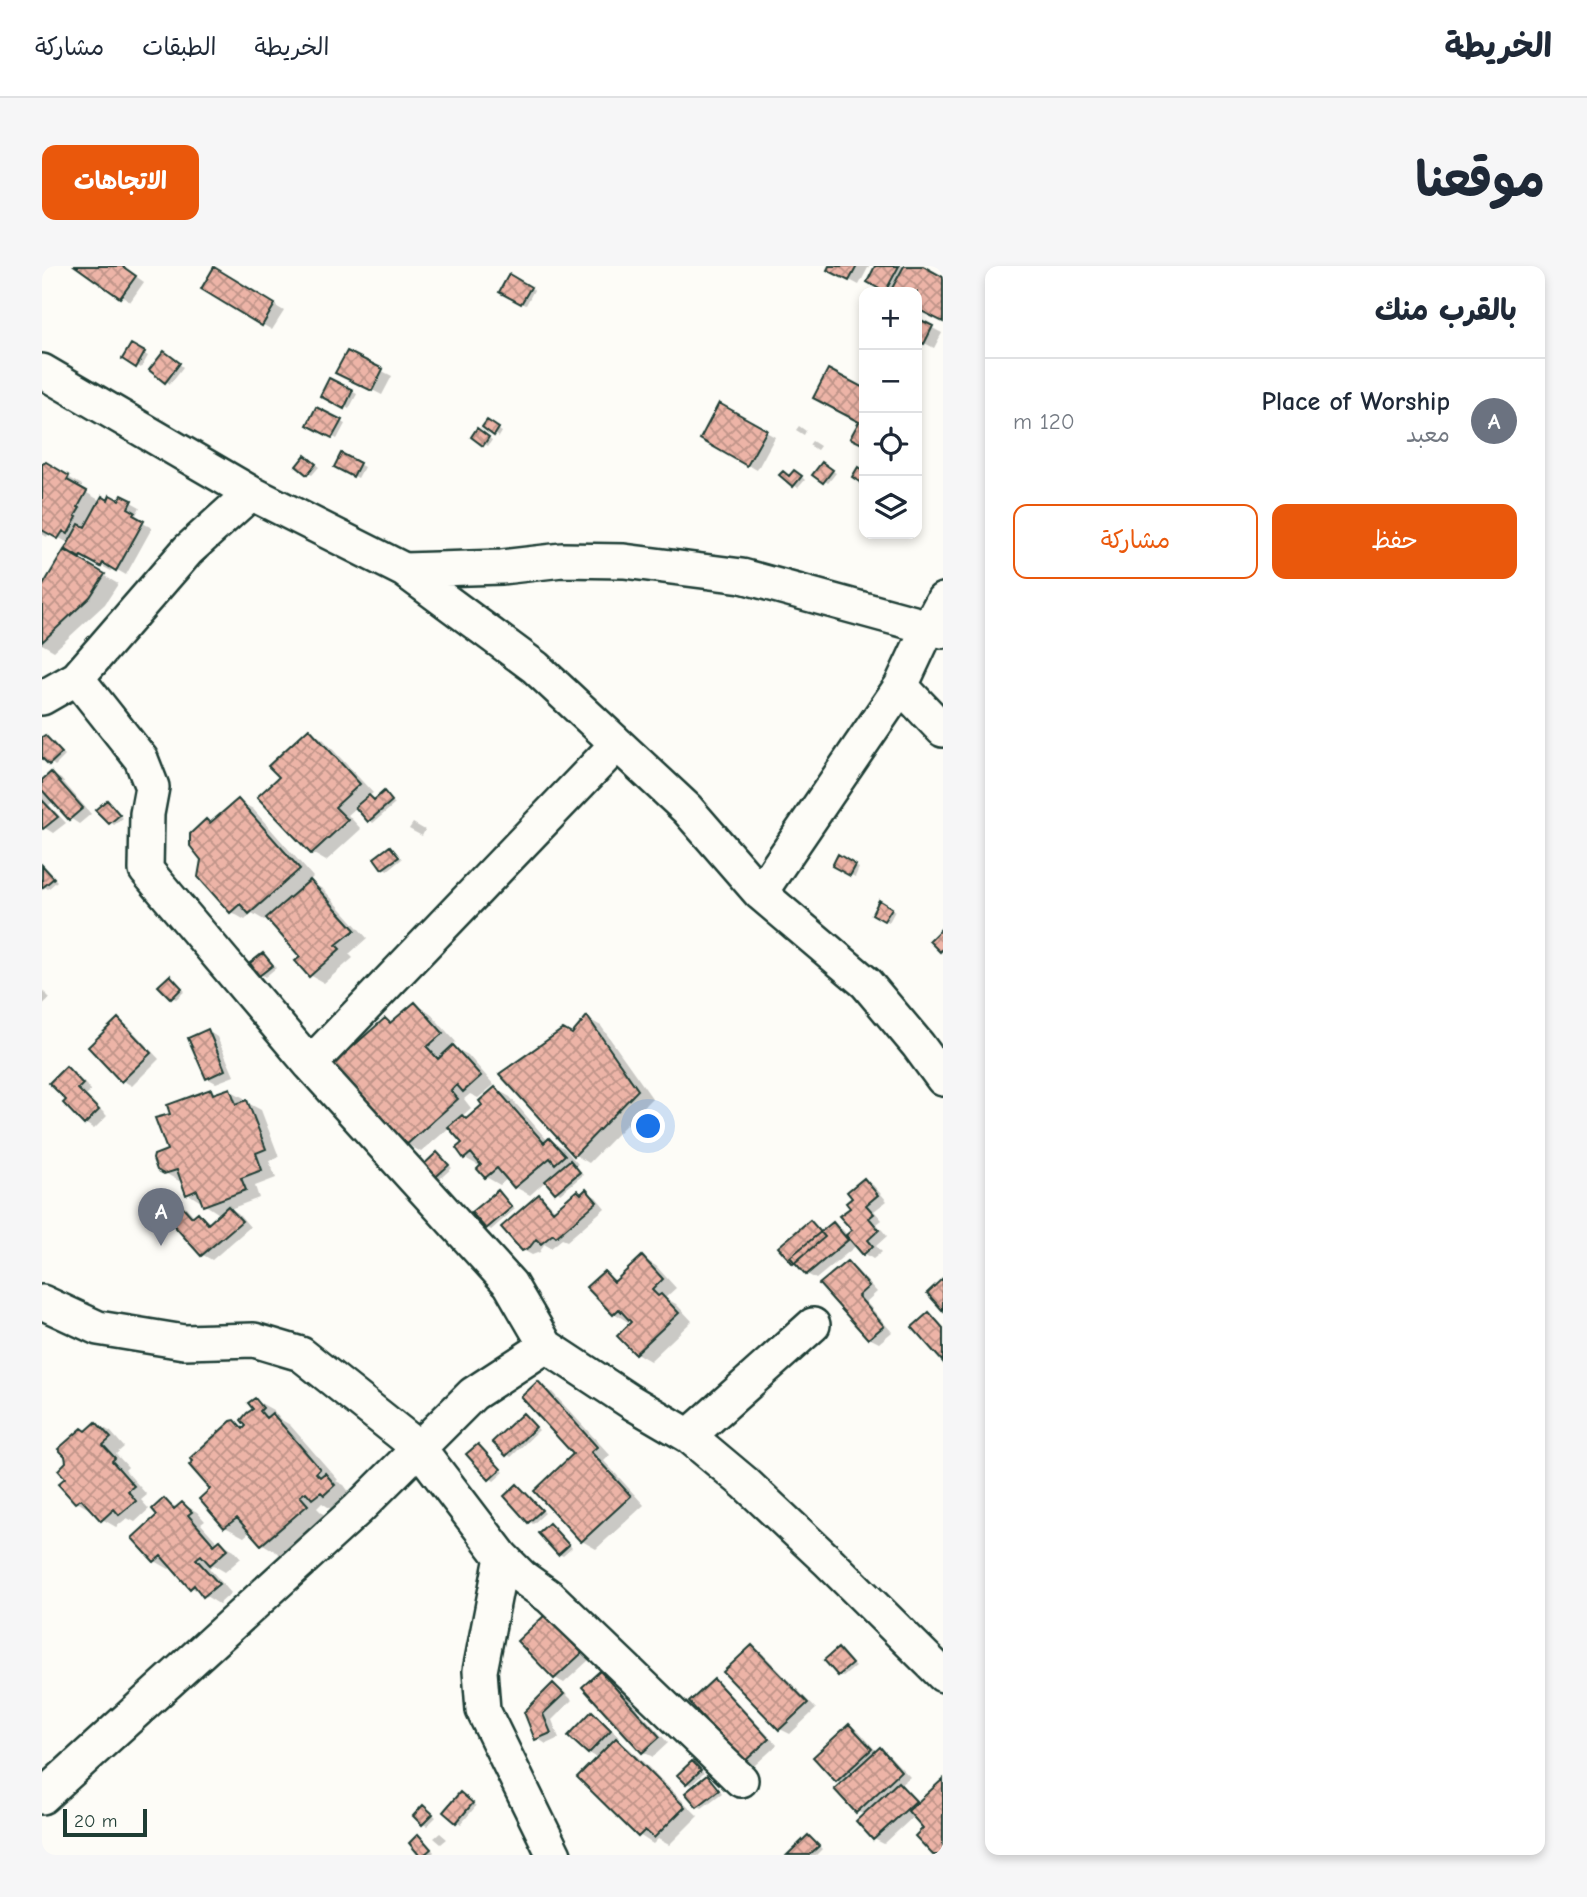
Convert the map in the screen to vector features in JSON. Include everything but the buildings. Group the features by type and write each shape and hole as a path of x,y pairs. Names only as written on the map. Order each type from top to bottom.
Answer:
{"street":[{"path":"43,374 251,493 404,570 534,667 687,809 760,893 866,984 943,1079"},
{"path":"42,698 77,678 188,550 251,493"},
{"path":"404,570 502,567 562,560 624,561 742,576 938,619 901,686 760,893"},
{"path":"77,678 141,759 152,787 147,814 146,870 310,1064 510,1284 546,1346 688,1436 745,1483 943,1675"},
{"path":"901,686 943,730"},
{"path":"310,1064 617,744"},
{"path":"42,1302 98,1328 184,1342 254,1340 301,1354 419,1448 502,1556 522,1577 550,1597 741,1780"},
{"path":"688,1436 813,1325"},
{"path":"42,1797 358,1509 473,1394 546,1346"},
{"path":"502,1556 480,1671 483,1710 554,1855"}],"place":[{"name":"Place of Worship","path":"161,1246"}]}
